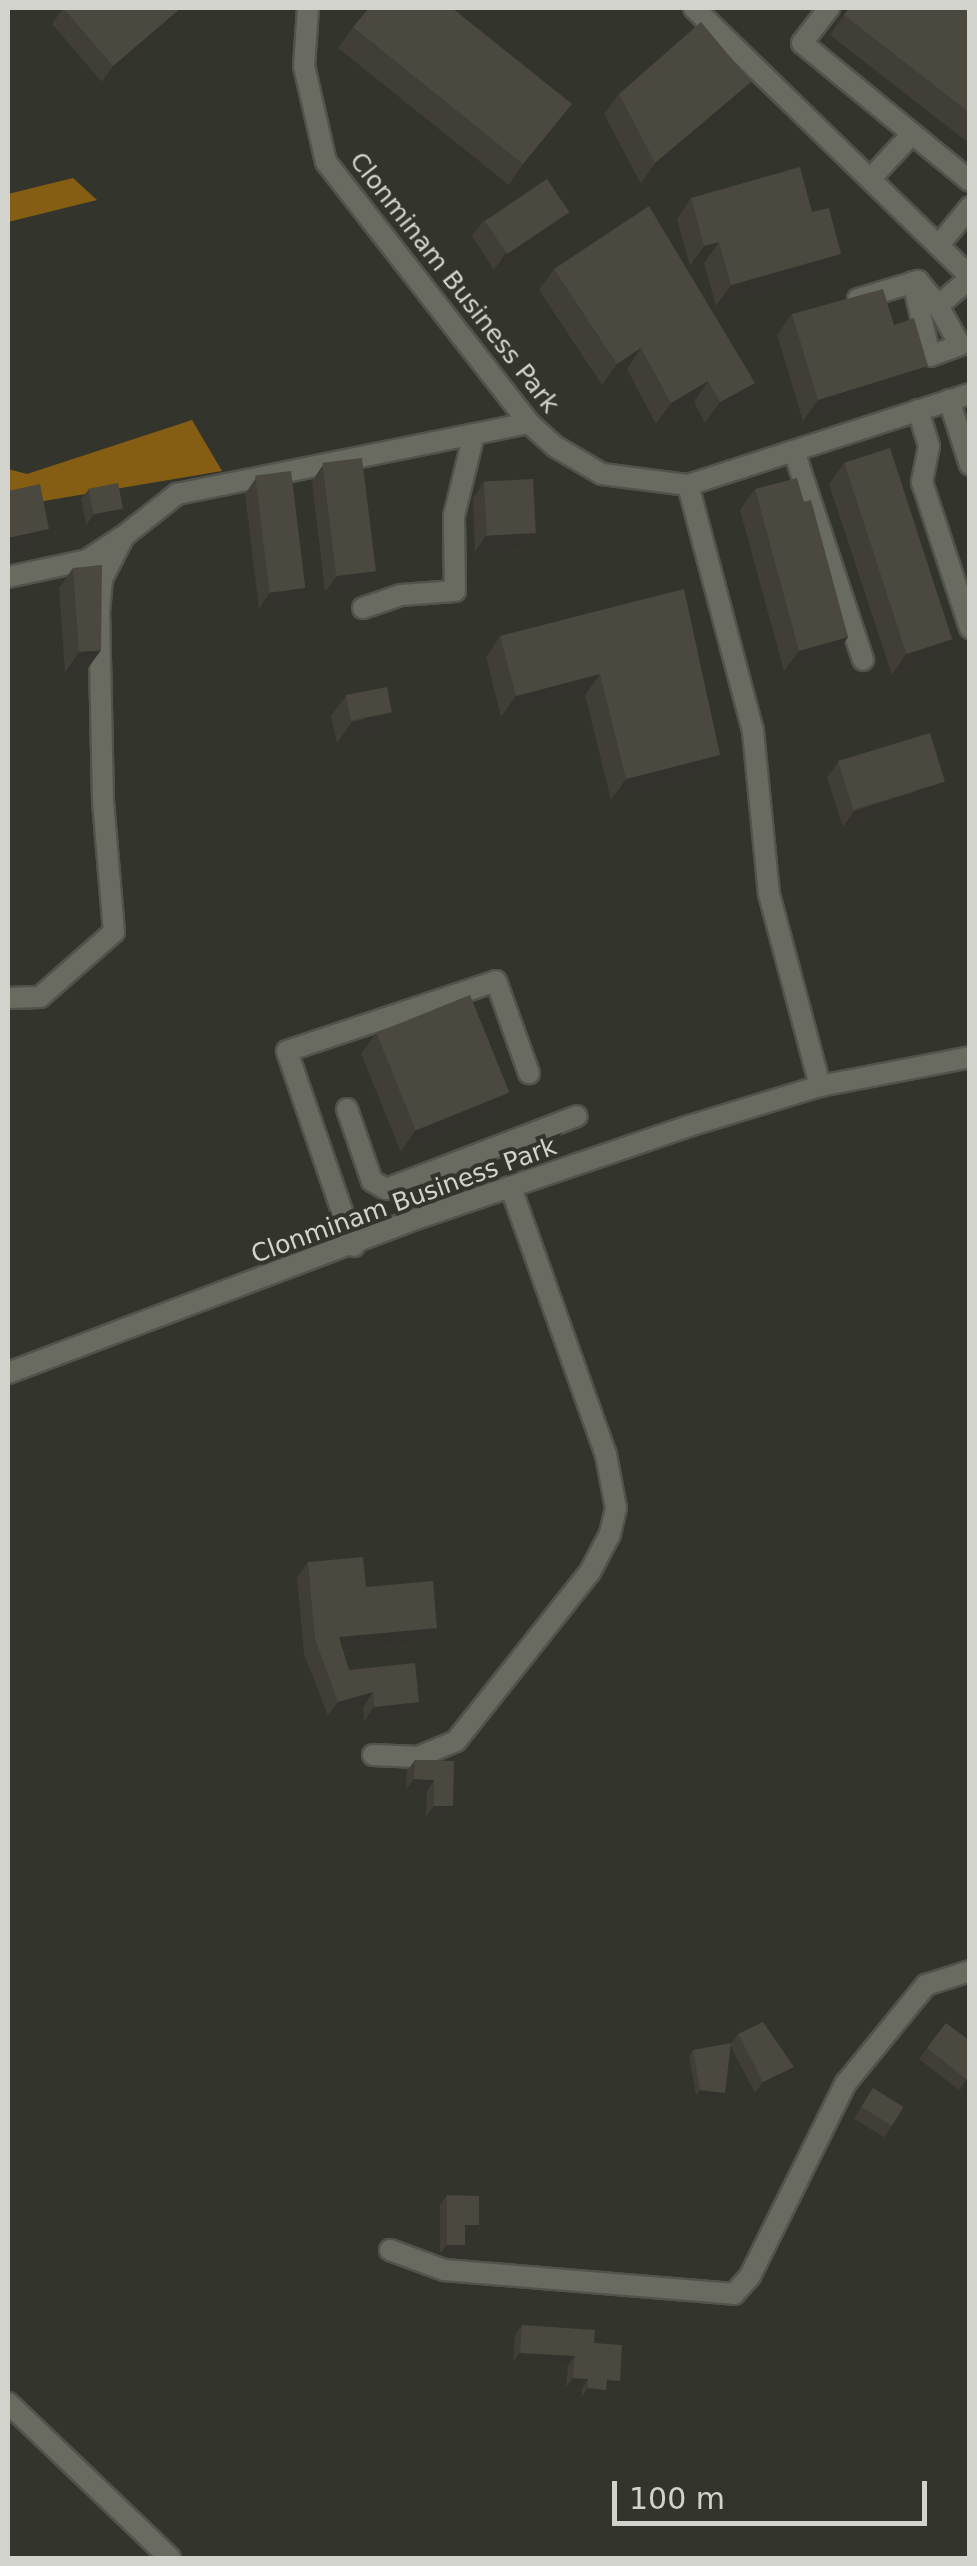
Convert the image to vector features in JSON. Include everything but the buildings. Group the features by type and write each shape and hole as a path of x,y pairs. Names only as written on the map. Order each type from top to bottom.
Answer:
{"street":[{"name":"Clonminam Business Park","path":"308,8 304,66 314,131 326,162 529,422 602,474 688,485 959,397"},
{"path":"694,8 970,277 938,306"},
{"path":"829,8 802,43 970,181"},
{"path":"872,178 912,134"},
{"path":"938,245 970,206"},
{"path":"913,282 938,306 960,344 930,356 913,282"},
{"path":"837,305 913,282"},
{"path":"959,397 970,465"},
{"path":"918,410 929,446 922,482 970,628"},
{"path":"8,577 86,560 178,494 529,422"},
{"path":"364,608 401,595 455,591 454,516 474,434"},
{"path":"794,451 863,660"},
{"path":"688,485 753,731 770,894 820,1086"},
{"path":"8,998 40,997 114,932 102,800 99,614 102,579 124,536"},
{"path":"354,1246 287,1051 496,981 529,1073"},
{"name":"Clonminam Business Park","path":"8,1374 510,1188 820,1086 970,1057"},
{"path":"316,1134 349,1116 372,1180 386,1189 577,1116"},
{"path":"373,1755 418,1757 456,1741 590,1572 610,1534 616,1508 597,1424 510,1188"},
{"path":"390,2250 444,2270 710,2297 734,2294 750,2276 794,2175 846,2083 926,1985 970,1971"},
{"path":"8,2403 170,2558"}],"shaded area":[{"path":"73,178 97,200 8,222 8,194"},
{"path":"192,420 222,471 8,507 8,469 27,474"}]}
